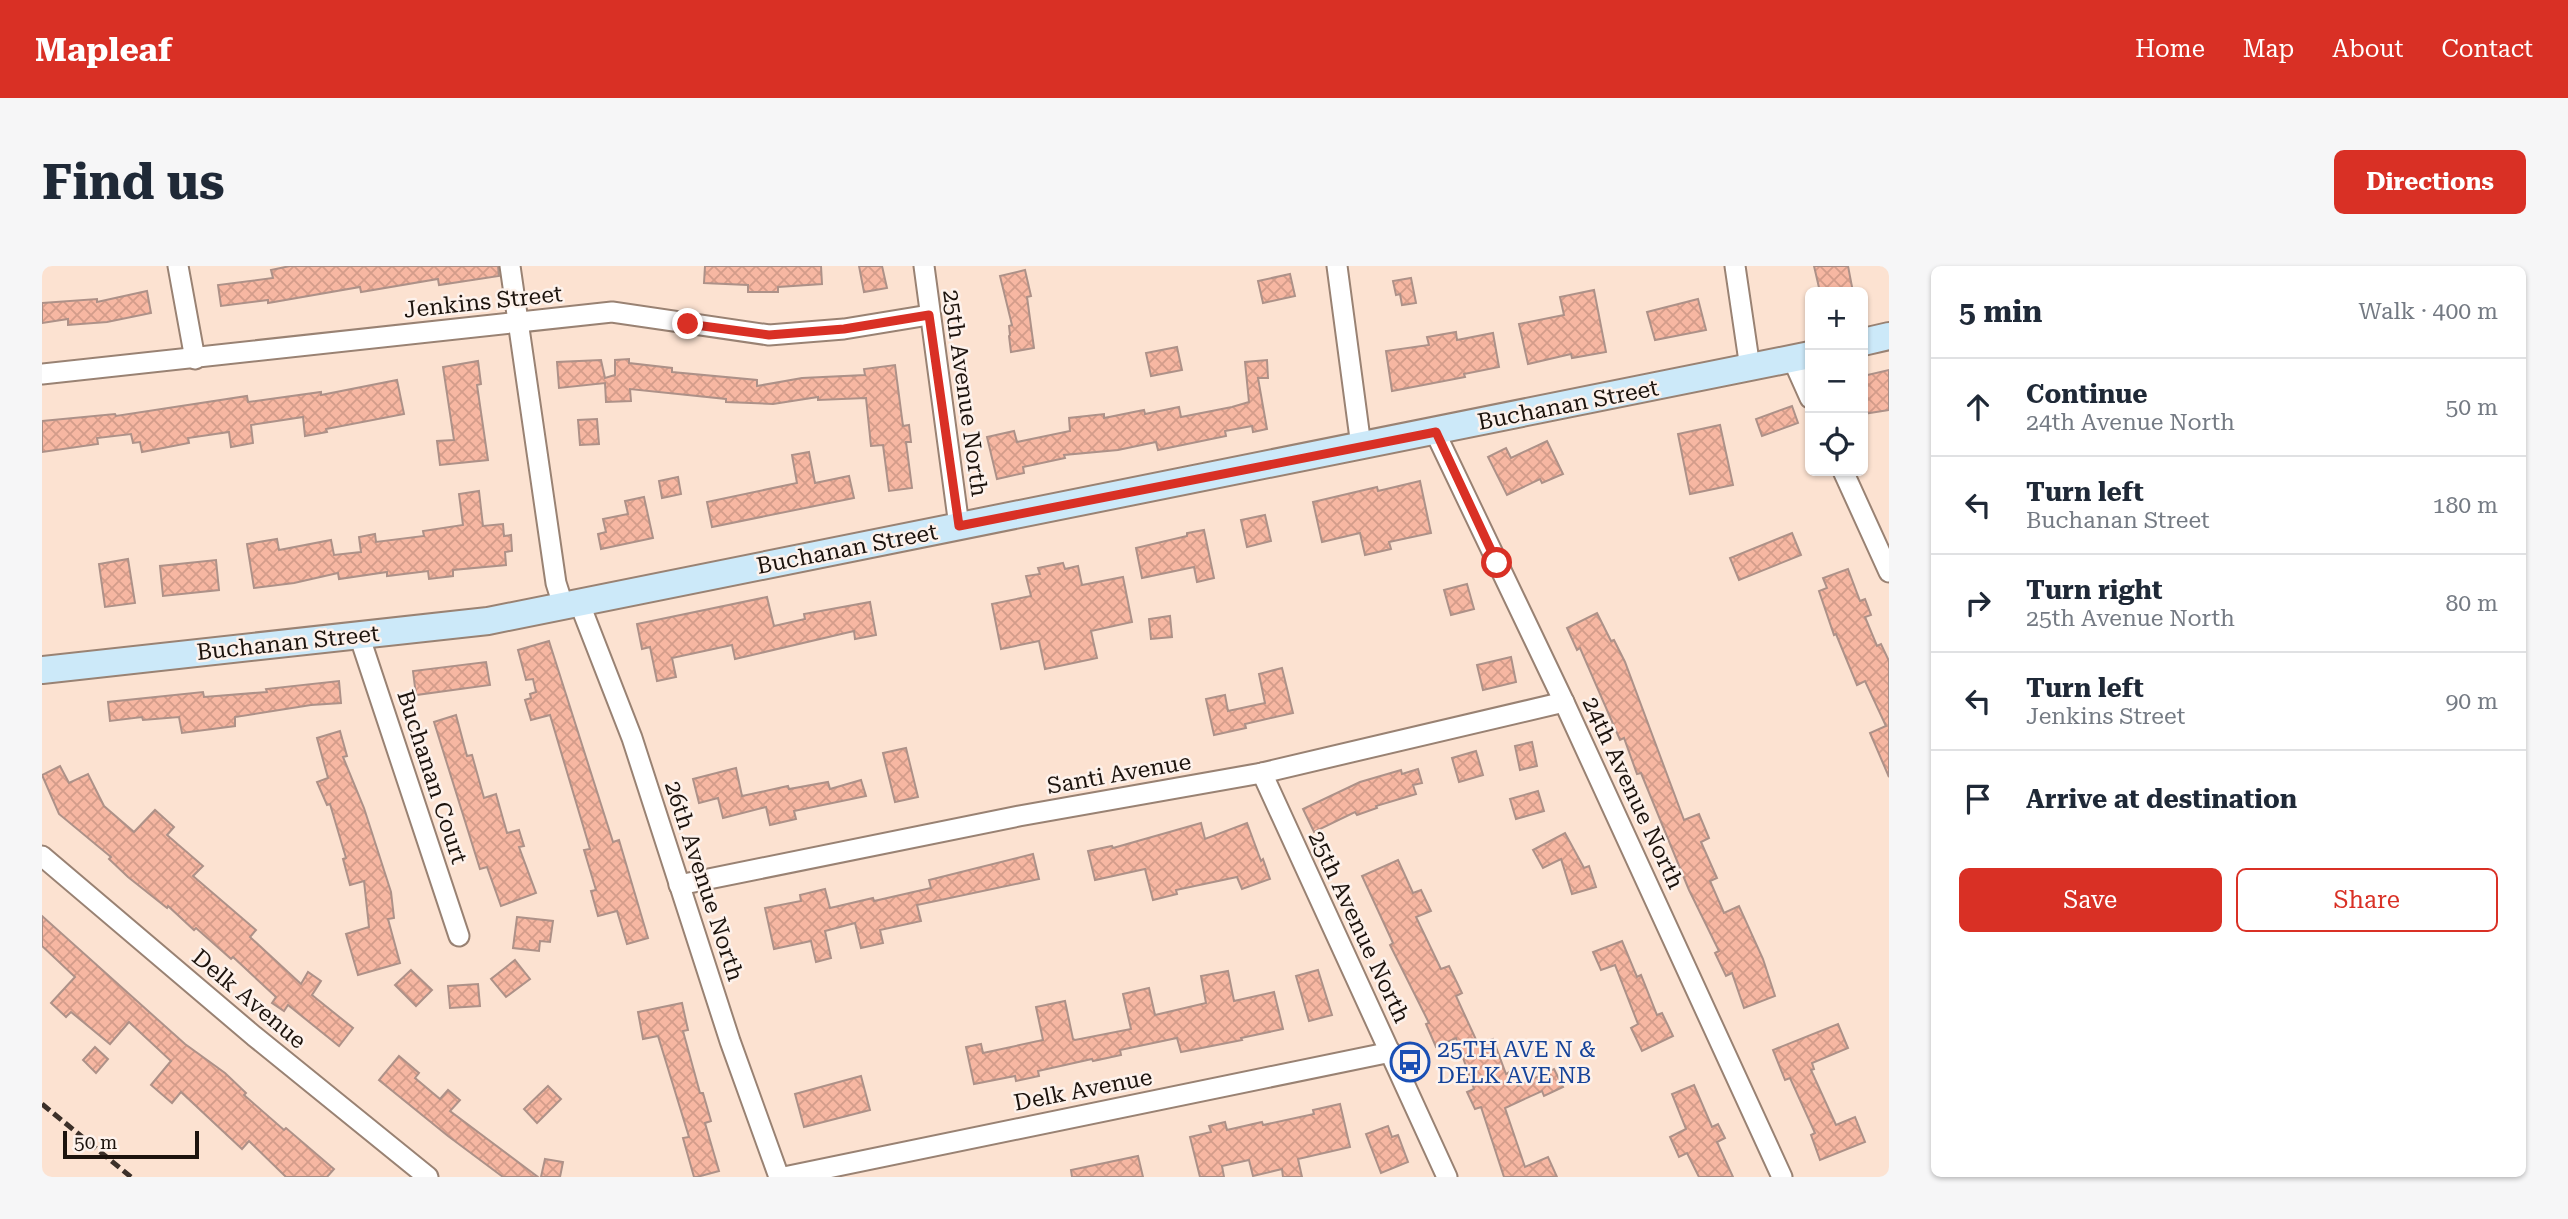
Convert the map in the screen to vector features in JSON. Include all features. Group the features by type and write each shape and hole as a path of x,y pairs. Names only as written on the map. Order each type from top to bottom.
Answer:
{"street":[{"path":"178,266 195,359"},
{"name":"26th Avenue North","path":"510,266 556,583 571,604 632,738 730,1041 779,1177"},
{"name":"25th Avenue North","path":"924,266 959,526"},
{"path":"1337,266 1362,446"},
{"path":"1735,266 1750,368"},
{"name":"Jenkins Street","path":"42,374 612,312 769,335 844,329 929,315"},
{"path":"1868,341 1889,336"},
{"path":"1801,358 1805,376"},
{"name":"Buchanan Street","path":"42,670 488,621 1801,358"},
{"name":"24th Avenue North","path":"1436,432 1564,702 1782,1177"},
{"path":"1845,476 1889,572"},
{"name":"Buchanan Court","path":"359,635 458,936"},
{"name":"Santi Avenue","path":"679,884 1019,816 1262,773 1564,702"},
{"name":"25th Avenue North","path":"1262,773 1447,1177"},
{"name":"Delk Avenue","path":"42,856 254,1036 428,1177"},
{"name":"Delk Avenue","path":"784,1177 1391,1052"}],"building":[{"path":"290,266 498,266 499,276 439,285 438,279 361,292 360,287 268,303 268,300 221,306 218,285 273,278 271,270"},
{"path":"705,266 821,266 822,284 778,287 778,292 748,292 748,285 704,283"},
{"path":"859,266 882,266 887,288 864,292"},
{"path":"1814,266 1848,266 1852,287 1819,287"},
{"path":"1025,270 1031,296 1027,297 1034,348 1011,352 1009,326 1012,325 1000,276"},
{"path":"1290,274 1295,296 1263,303 1258,281"},
{"path":"1411,278 1416,303 1402,305 1400,294 1396,295 1393,281"},
{"path":"1594,290 1606,352 1572,358 1571,354 1528,364 1519,324 1564,315 1560,297"},
{"path":"147,291 151,313 107,322 68,325 68,319 42,323 42,303 97,299 97,302"},
{"path":"1698,299 1706,330 1655,340 1647,312"},
{"path":"1456,332 1457,340 1493,333 1499,367 1464,374 1465,377 1392,391 1386,351 1429,345 1427,337"},
{"path":"1177,347 1182,370 1151,376 1146,353"},
{"path":"629,359 629,363 672,368 672,372 757,380 757,386 802,378 865,375 864,369 895,365 903,426 909,425 911,442 906,442 912,488 889,491 883,445 871,446 866,398 818,400 818,397 773,404 726,402 726,399 630,389 631,401 606,402 605,383 559,388 557,362 601,360 605,378 615,375 615,360"},
{"path":"1267,360 1268,378 1258,378 1267,429 1253,432 1252,426 1225,431 1226,436 1158,450 1156,442 1118,450 1064,455 1065,458 1023,467 1024,473 997,479 987,437 1014,431 1017,442 1070,431 1069,418 1104,414 1104,418 1144,410 1145,414 1179,407 1181,417 1232,407 1249,402 1245,362"},
{"path":"478,361 481,384 477,385 488,460 440,465 437,441 454,440 443,367"},
{"path":"1889,370 1889,410 1868,413 1868,375"},
{"path":"397,380 404,414 326,429 327,432 305,436 303,417 251,425 253,443 231,447 229,432 188,438 189,443 142,452 140,442 133,443 131,434 97,438 98,444 42,452 42,421 116,416 247,396 248,402 321,392 321,395"},
{"path":"1792,406 1798,423 1762,436 1756,419"},
{"path":"597,419 599,444 580,445 578,420"},
{"path":"1720,425 1733,485 1690,494 1678,434"},
{"path":"1547,441 1563,474 1542,483 1540,479 1507,495 1488,457 1506,448 1511,458"},
{"path":"809,452 815,483 849,476 854,498 712,527 707,502 797,483 792,455"},
{"path":"678,477 681,494 662,498 659,481"},
{"path":"1420,481 1431,533 1389,542 1391,549 1365,555 1360,533 1322,542 1313,502 1377,487 1378,491"},
{"path":"479,491 483,526 503,524 504,536 511,535 512,551 505,552 506,565 453,570 453,576 429,579 428,571 387,576 387,572 339,579 338,573 294,583 254,588 247,544 277,539 279,550 331,540 334,555 361,552 359,537 375,534 376,542 424,536 423,531 463,525 459,494"},
{"path":"644,497 653,538 601,549 598,534 606,532 603,519 628,514 625,501"},
{"path":"1265,515 1271,541 1247,547 1241,520"},
{"path":"1204,530 1214,578 1197,582 1194,567 1142,578 1136,548"},
{"path":"1792,533 1801,555 1739,580 1730,558"},
{"path":"128,559 135,603 105,607 99,564"},
{"path":"216,560 219,590 163,596 160,566"},
{"path":"1063,563 1065,569 1078,566 1082,585 1123,577 1132,622 1091,631 1097,658 1045,669 1039,641 1001,649 992,604 1031,596 1026,576 1040,574 1038,568"},
{"path":"1848,569 1860,601 1865,599 1871,615 1865,617 1877,646 1881,644 1889,661 1889,777 1870,733 1886,726 1865,681 1857,685 1836,634 1834,635 1819,591 1827,588 1823,578"},
{"path":"1467,584 1474,609 1451,615 1444,590"},
{"path":"767,597 774,626 805,619 804,614 870,602 876,635 855,639 854,631 735,659 732,645 672,658 676,677 657,681 650,647 642,649 637,624"},
{"path":"1597,613 1625,662 1684,820 1699,814 1709,838 1701,842 1717,878 1710,881 1724,913 1739,906 1763,959 1775,996 1744,1008 1732,973 1726,976 1715,953 1719,951 1689,890 1641,773 1637,774 1624,738 1620,740 1580,648 1577,650 1567,628"},
{"path":"1170,616 1172,637 1151,639 1149,619"},
{"path":"549,641 613,842 619,840 648,938 627,944 617,911 598,916 591,891 596,890 584,850 590,849 550,715 531,720 525,700 536,692 533,679 526,680 518,650"},
{"path":"1511,657 1516,682 1483,690 1477,665"},
{"path":"486,662 490,685 416,695 413,671"},
{"path":"1282,668 1293,713 1245,724 1246,728 1214,735 1206,699 1225,695 1228,711 1265,703 1259,674"},
{"path":"339,681 341,703 235,717 235,726 182,733 179,717 143,720 142,717 110,721 108,702 203,692 204,697 267,692 266,689"},
{"path":"456,715 467,756 472,755 484,798 496,794 507,833 519,830 524,846 519,847 536,893 501,906 487,867 480,869 434,722"},
{"path":"340,731 347,756 343,757 364,808 391,892 394,918 388,919 400,963 358,975 346,934 369,927 364,881 350,885 343,859 346,858 330,804 327,805 317,782 328,778 317,738"},
{"path":"1532,742 1537,766 1520,770 1515,746"},
{"path":"906,748 918,797 895,802 883,753"},
{"path":"1476,751 1483,775 1459,782 1452,758"},
{"path":"60,766 69,783 88,774 104,806 134,832 155,810 174,827 167,835 203,866 193,876 256,930 250,937 301,984 308,972 321,981 312,995 353,1028 339,1046 288,1005 284,1011 272,1003 276,997 233,957 231,959 196,928 194,930 168,906 167,908 128,877 109,859 111,857 59,814 42,775"},
{"path":"736,768 742,796 788,786 789,789 828,782 830,789 861,780 866,796 794,811 796,819 770,825 766,807 723,818 718,798 699,803 693,779"},
{"path":"1418,769 1422,783 1413,785 1416,794 1376,806 1377,808 1357,815 1355,812 1314,832 1303,809 1360,782 1401,770 1402,774"},
{"path":"1538,791 1544,811 1516,819 1510,799"},
{"path":"1201,823 1205,839 1247,823 1270,879 1242,889 1237,877 1176,890 1177,894 1153,900 1145,869 1095,880 1088,851 1112,846 1113,848"},
{"path":"1565,833 1584,868 1589,866 1596,887 1572,894 1561,859 1543,868 1533,850"},
{"path":"1033,854 1039,879 917,905 921,921 880,930 883,943 861,948 855,923 825,931 831,958 816,962 811,941 774,949 765,908 801,901 800,895 825,889 830,908 873,898 874,901 931,888 929,880"},
{"path":"1398,860 1413,893 1421,890 1431,911 1416,917 1441,969 1449,966 1462,993 1456,996 1478,1044 1493,1039 1506,1074 1511,1071 1518,1086 1554,1069 1563,1087 1544,1096 1542,1091 1505,1108 1525,1167 1548,1157 1557,1177 1504,1177 1481,1107 1475,1109 1467,1092 1474,1089 1456,1038 1436,1047 1426,1024 1429,1023 1390,945 1393,943 1362,876"},
{"path":"42,916 185,1044 225,1073 246,1093 244,1095 284,1130 286,1128 334,1169 327,1177 286,1177 249,1141 242,1149 181,1092 172,1103 151,1085 171,1061 129,1022 110,1044 71,1012 66,1017 51,1003 75,977 42,946"},
{"path":"517,917 553,921 550,942 540,941 539,951 513,948"},
{"path":"1622,941 1637,977 1641,975 1657,1015 1662,1013 1673,1036 1642,1051 1631,1028 1638,1024 1615,965 1601,970 1593,952"},
{"path":"515,960 530,979 506,997 491,979"},
{"path":"411,970 432,990 416,1006 395,985"},
{"path":"1318,970 1332,1015 1309,1021 1296,976"},
{"path":"1228,971 1234,1001 1274,992 1283,1029 1181,1052 1177,1038 1120,1050 1121,1055 1038,1071 1039,1076 1016,1081 1015,1076 974,1084 966,1047 981,1044 983,1053 1043,1040 1036,1007 1065,1001 1075,1040 1131,1029 1123,994 1149,988 1155,1015 1206,1003 1201,976"},
{"path":"478,984 480,1006 450,1008 448,986"},
{"path":"682,1003 688,1030 683,1031 700,1093 703,1093 711,1121 705,1123 719,1171 697,1177 694,1177 683,1138 689,1137 658,1036 643,1039 638,1012"},
{"path":"1838,1024 1848,1048 1812,1063 1814,1069 1811,1070 1836,1125 1855,1117 1865,1142 1820,1160 1811,1135 1815,1133 1790,1078 1785,1080 1773,1050"},
{"path":"95,1047 108,1059 96,1073 83,1060"},
{"path":"399,1056 419,1073 415,1078 440,1099 448,1090 460,1100 450,1111 538,1177 503,1177 379,1080"},
{"path":"861,1076 870,1110 804,1127 795,1094"},
{"path":"1694,1085 1712,1127 1718,1124 1725,1138 1717,1142 1733,1177 1699,1177 1687,1153 1679,1157 1670,1137 1686,1129 1672,1094"},
{"path":"548,1086 561,1099 537,1123 524,1109"},
{"path":"1340,1104 1350,1147 1298,1159 1302,1177 1283,1177 1282,1169 1253,1176 1249,1160 1222,1166 1224,1177 1200,1177 1190,1137 1211,1132 1209,1126 1225,1122 1227,1130 1262,1122 1263,1125 1314,1114 1313,1110"},
{"path":"1388,1126 1392,1137 1398,1135 1408,1162 1381,1173 1366,1134"},
{"path":"1138,1156 1143,1177 1072,1177 1071,1170"},
{"path":"545,1159 563,1162 560,1177 541,1177"}],"railway":[{"path":"42,1104 131,1177"}],"place":[{"name":"25TH AVE N & DELK AVE NB","path":"1410,1062"}],"route":[{"path":"688,324 769,335 844,329 929,315 959,526 1436,432 1497,563"}]}
